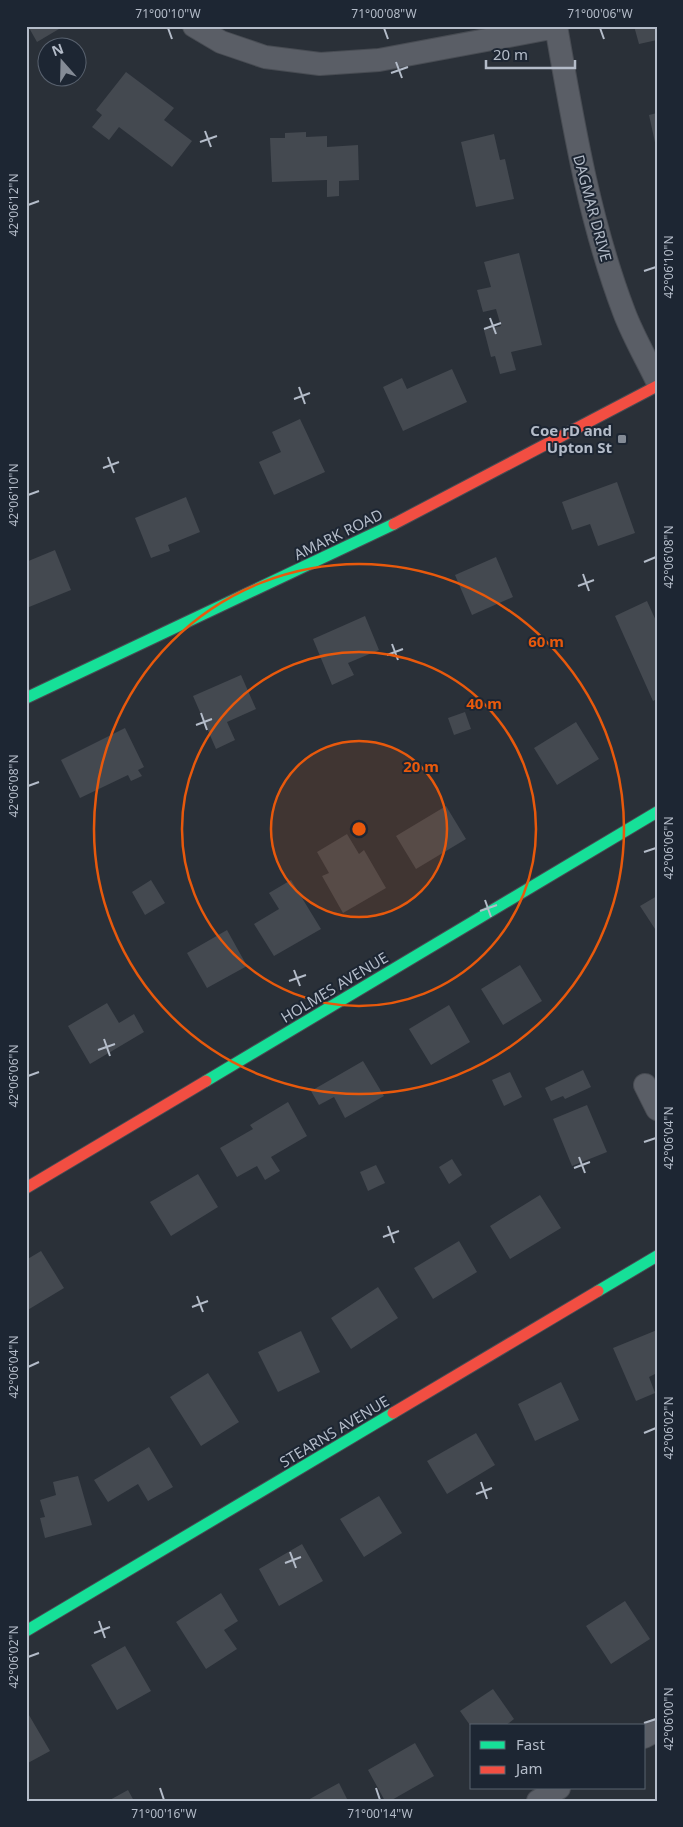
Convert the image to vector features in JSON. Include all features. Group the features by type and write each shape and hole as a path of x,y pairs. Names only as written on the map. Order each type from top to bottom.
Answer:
{"street":[{"path":"194,26 222,42 265,57 320,64 378,60 556,26"},
{"name":"DAGMAR DRIVE","path":"556,26 580,159 598,236 624,314 657,381"},
{"name":"AMARK ROAD","path":"26,698 413,515 657,386"},
{"name":"HOLMES AVENUE","path":"26,1188 657,812"},
{"path":"645,1085 657,1109"},
{"name":"STEARNS AVENUE","path":"26,1631 657,1256"},
{"path":"538,1801 556,1790"}],"building":[{"path":"28,26 64,26 44,38 38,38 37,42"},
{"path":"634,26 657,26 657,40 639,44"},
{"path":"126,72 174,108 164,120 192,141 172,167 119,127 109,140 92,127 102,115 96,110"},
{"path":"657,113 657,147 656,147 649,115"},
{"path":"306,132 306,137 327,136 327,147 358,145 359,180 339,181 339,196 327,197 327,180 272,182 270,138 285,138 285,133"},
{"path":"494,134 500,160 505,159 514,199 476,207 461,142"},
{"path":"519,253 542,345 511,352 516,370 500,374 495,356 491,357 484,330 501,326 496,309 483,312 477,290 491,287 484,262"},
{"path":"452,369 467,402 403,431 383,387 402,378 407,389"},
{"path":"300,419 325,472 274,495 259,462 281,452 272,432"},
{"path":"617,482 635,533 598,546 590,524 572,530 562,502"},
{"path":"186,497 200,532 168,545 170,551 151,558 135,518"},
{"path":"55,550 71,590 29,607 26,601 26,562"},
{"path":"496,557 513,597 472,615 455,575"},
{"path":"647,601 657,623 657,699 653,701 615,616"},
{"path":"365,616 379,650 348,663 354,675 332,685 313,639"},
{"path":"241,675 256,709 227,722 235,740 216,749 193,696"},
{"path":"465,712 471,729 454,735 448,718"},
{"path":"576,722 599,759 557,785 534,748"},
{"path":"125,728 144,767 138,770 142,776 131,781 128,775 80,798 61,760"},
{"path":"446,806 466,839 416,869 396,836"},
{"path":"347,834 359,854 364,850 386,888 343,913 322,876 329,873 317,852"},
{"path":"151,880 165,903 145,915 132,892"},
{"path":"291,880 321,929 274,956 254,924 279,909 269,893"},
{"path":"657,896 657,932 640,906"},
{"path":"227,930 247,966 207,988 187,953"},
{"path":"520,965 542,1001 503,1025 481,989"},
{"path":"107,1003 119,1023 134,1014 144,1032 90,1064 68,1026"},
{"path":"449,1005 470,1042 431,1065 409,1029"},
{"path":"363,1061 384,1096 345,1118 334,1097 319,1105 311,1091"},
{"path":"583,1070 591,1087 565,1099 563,1096 551,1101 545,1088"},
{"path":"510,1072 522,1097 504,1106 492,1080"},
{"path":"288,1102 307,1136 271,1157 280,1171 265,1180 257,1166 237,1177 220,1148 253,1129 250,1125"},
{"path":"587,1105 607,1152 572,1166 553,1119"},
{"path":"452,1159 462,1175 449,1184 439,1167"},
{"path":"376,1165 385,1183 368,1191 360,1172"},
{"path":"198,1174 218,1207 171,1236 150,1202"},
{"path":"540,1195 561,1228 510,1259 490,1226"},
{"path":"459,1241 477,1272 433,1299 414,1268"},
{"path":"41,1251 64,1288 26,1311 26,1260"},
{"path":"378,1287 398,1318 351,1349 331,1318"},
{"path":"657,1330 657,1373 649,1377 655,1393 636,1401 613,1348"},
{"path":"301,1331 320,1372 278,1392 258,1352"},
{"path":"208,1373 239,1422 201,1446 170,1397"},
{"path":"561,1382 579,1420 535,1441 518,1404"},
{"path":"476,1433 495,1465 447,1494 427,1461"},
{"path":"149,1447 173,1487 148,1501 138,1484 108,1502 94,1480"},
{"path":"78,1476 92,1525 45,1538 40,1518 45,1517 40,1500 56,1495 53,1482"},
{"path":"379,1496 402,1533 364,1557 340,1519"},
{"path":"302,1544 323,1581 279,1606 259,1569"},
{"path":"221,1593 238,1621 224,1630 237,1649 206,1669 176,1622"},
{"path":"625,1601 650,1639 611,1664 586,1626"},
{"path":"125,1646 151,1691 117,1710 91,1665"},
{"path":"493,1689 514,1719 508,1724 470,1725 460,1711"},
{"path":"26,1710 50,1751 26,1764"},
{"path":"415,1743 434,1776 390,1801 385,1801 368,1770"},
{"path":"339,1783 348,1801 306,1801"},
{"path":"128,1790 134,1801 108,1801"}],"traffic: fast":[{"path":"26,698 394,524"},
{"path":"206,1081 657,812"},
{"path":"598,1291 657,1256"},
{"path":"26,1631 393,1413"}],"traffic: jam":[{"path":"394,524 657,386"},
{"path":"26,1188 206,1081"},
{"path":"393,1413 598,1291"}],"place":[{"name":"Coe rD and Upton St","path":"622,439"}]}
